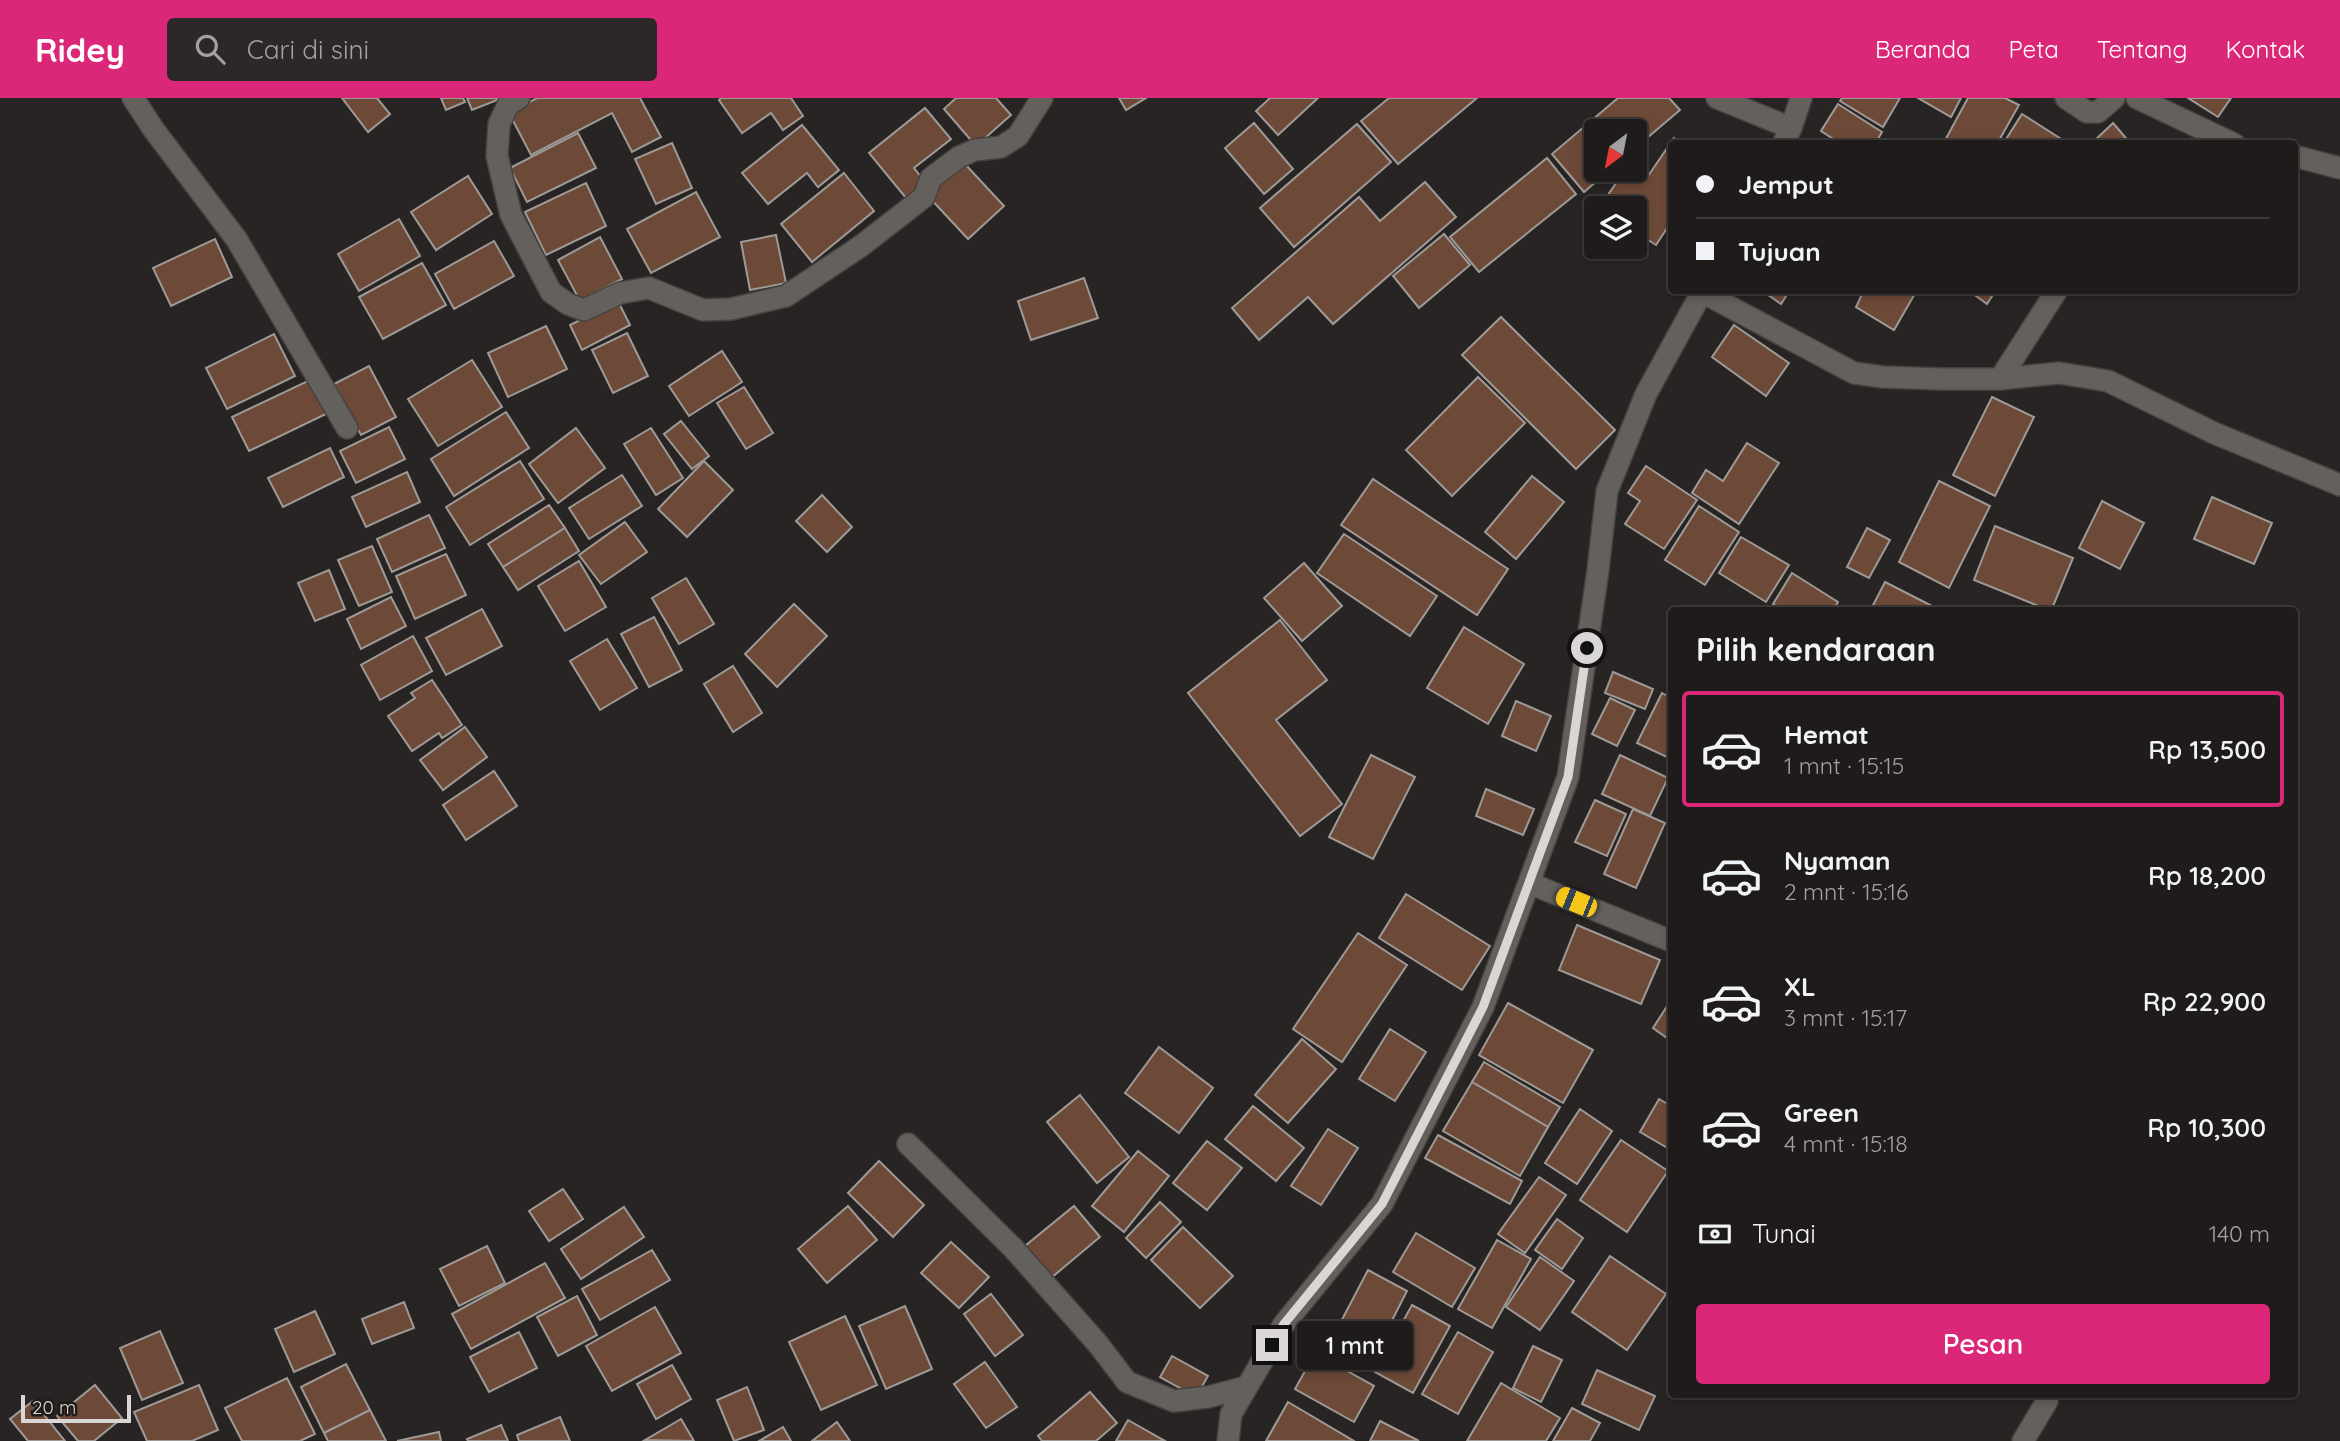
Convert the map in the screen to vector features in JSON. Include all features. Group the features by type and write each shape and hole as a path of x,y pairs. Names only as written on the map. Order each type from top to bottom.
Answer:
{"street":[{"path":"133,98 237,240 347,428"},
{"path":"519,98 508,105 499,124 497,156 511,215 551,292 568,304 584,310 620,293 649,288 703,310 731,309 786,296 861,246 924,197 931,178 959,157 975,150 1001,146 1018,136 1042,98"},
{"path":"1717,98 1787,136 1801,98"},
{"path":"2066,98 2087,112 2098,112 2114,98"},
{"path":"2137,98 2227,140"},
{"path":"2298,157 2340,168"},
{"path":"1228,1441 1230,1414 1284,1324 1382,1204 1483,1007 1568,777 1607,491 1646,394 1700,294"},
{"path":"1708,294 1854,373 1918,379 2000,379 2059,373 2108,381 2214,433 2340,485"},
{"path":"2000,379 2054,294"},
{"path":"1529,883 1668,940"},
{"path":"908,1144 1013,1248 1098,1344 1127,1382 1174,1401 1208,1397 1247,1387"},
{"path":"2023,1441 2047,1401"}],"building":[{"path":"342,98 377,98 390,114 368,132"},
{"path":"441,98 463,98 465,102 446,110"},
{"path":"467,98 502,98 472,110"},
{"path":"537,98 640,98 661,137 632,152 612,113 531,155 509,113"},
{"path":"791,98 803,116 783,130 771,113 742,133 719,100"},
{"path":"956,98 996,98 1011,115 976,146 944,109"},
{"path":"1119,98 1146,98 1126,110"},
{"path":"1270,98 1318,98 1278,135 1256,111"},
{"path":"1389,98 1477,98 1398,164 1361,121"},
{"path":"1618,98 1669,98 1680,110 1647,138 1647,119 1593,119"},
{"path":"1842,98 1900,98 1883,127 1840,101"},
{"path":"1918,98 1961,98 1951,117"},
{"path":"1968,98 2005,98 2019,105 1999,140 1945,140"},
{"path":"2188,98 2231,98 2218,117"},
{"path":"1838,104 1882,132 1877,140 1835,140 1821,131"},
{"path":"925,108 951,139 914,168 925,182 906,198 869,153"},
{"path":"2022,114 2063,140 2006,140"},
{"path":"1254,123 1293,169 1264,194 1225,148"},
{"path":"2113,123 2128,140 2095,140"},
{"path":"1357,124 1391,162 1294,247 1260,208"},
{"path":"802,125 839,170 818,187 807,173 768,204 742,173"},
{"path":"1584,127 1584,182 1596,182 1584,192 1552,154"},
{"path":"578,133 596,168 527,202 510,168"},
{"path":"672,143 692,188 656,204 635,159"},
{"path":"1668,147 1668,227 1656,245 1647,239 1647,196 1607,196 1617,182 1647,182 1647,178"},
{"path":"1547,158 1576,194 1479,272 1450,237"},
{"path":"964,163 1004,206 968,239 928,196"},
{"path":"844,173 874,211 812,262 781,224"},
{"path":"468,176 492,214 436,250 411,212"},
{"path":"1425,182 1456,217 1333,324 1308,297 1259,340 1232,308 1359,197 1380,221"},
{"path":"586,183 606,226 546,255 525,212"},
{"path":"696,192 720,237 651,273 627,229"},
{"path":"399,219 420,256 359,291 338,254"},
{"path":"1444,234 1470,265 1419,308 1393,276"},
{"path":"776,235 786,283 750,290 741,242"},
{"path":"600,237 622,279 580,301 558,260"},
{"path":"215,239 232,277 171,306 153,268"},
{"path":"494,241 514,276 454,309 435,274"},
{"path":"422,263 446,305 383,339 359,297"},
{"path":"1084,278 1098,318 1031,340 1018,301"},
{"path":"1767,294 1787,294 1781,304"},
{"path":"1862,294 1915,294 1894,330 1856,307"},
{"path":"1973,294 1993,294 1987,304"},
{"path":"618,301 630,325 582,350 570,325"},
{"path":"1501,317 1615,430 1576,469 1462,355"},
{"path":"1734,325 1789,363 1766,396 1712,357"},
{"path":"546,326 567,369 508,397 488,353"},
{"path":"627,333 648,376 613,393 592,350"},
{"path":"274,334 295,376 227,409 206,368"},
{"path":"722,351 742,382 689,416 669,386"},
{"path":"472,360 502,407 438,446 408,399"},
{"path":"369,366 396,417 361,435 334,384"},
{"path":"1478,377 1525,423 1452,496 1406,450"},
{"path":"312,379 328,413 249,451 232,417"},
{"path":"744,387 773,433 746,449 717,403"},
{"path":"1992,397 2034,417 1995,496 1953,475"},
{"path":"506,412 529,448 454,496 431,459"},
{"path":"681,421 709,456 692,469 664,434"},
{"path":"389,427 405,459 356,483 340,451"},
{"path":"576,428 605,468 558,503 529,464"},
{"path":"651,428 683,478 656,495 624,444"},
{"path":"1747,443 1779,463 1739,524 1692,493 1706,470 1723,481"},
{"path":"330,448 344,477 283,507 268,478"},
{"path":"520,461 544,499 470,545 446,507"},
{"path":"704,461 733,490 687,537 658,509"},
{"path":"1646,466 1697,500 1664,549 1625,524 1640,501 1628,493"},
{"path":"407,472 420,502 366,527 352,497"},
{"path":"622,475 642,506 589,539 569,508"},
{"path":"1532,476 1564,502 1516,559 1485,532"},
{"path":"1373,479 1508,569 1477,615 1341,525"},
{"path":"1939,481 1990,506 1949,588 1899,562"},
{"path":"822,495 852,527 827,552 796,521"},
{"path":"2212,497 2272,523 2254,564 2194,539"},
{"path":"2102,501 2144,523 2120,569 2079,548"},
{"path":"549,505 565,528 503,567 488,544"},
{"path":"1699,506 1739,532 1705,585 1665,560"},
{"path":"429,515 445,548 392,572 377,539"},
{"path":"625,522 647,552 601,584 579,555"},
{"path":"1995,526 2073,558 2053,607 2041,607 1974,580"},
{"path":"565,528 579,551 518,590 503,567"},
{"path":"1867,528 1890,540 1869,578 1847,567"},
{"path":"1344,534 1437,596 1410,636 1317,573"},
{"path":"1741,537 1789,565 1766,602 1719,573"},
{"path":"372,546 392,592 359,606 338,560"},
{"path":"446,554 466,595 415,619 396,576"},
{"path":"579,561 606,607 565,631 538,586"},
{"path":"1304,563 1342,606 1302,641 1264,598"},
{"path":"329,570 345,609 315,621 298,583"},
{"path":"1792,573 1838,602 1835,607 1778,607 1773,604"},
{"path":"686,578 714,624 679,644 652,598"},
{"path":"1885,582 1932,606 1931,607 1872,607"},
{"path":"391,597 406,626 361,649 347,619"},
{"path":"794,604 827,636 777,687 745,654"},
{"path":"482,609 502,646 446,675 426,638"},
{"path":"654,617 682,670 649,687 621,634"},
{"path":"1280,620 1327,680 1276,720 1342,804 1300,836 1188,693"},
{"path":"1464,627 1524,664 1488,724 1427,688"},
{"path":"413,636 432,671 380,700 361,665"},
{"path":"607,639 637,688 600,710 570,661"},
{"path":"733,666 762,713 733,732 704,684"},
{"path":"1613,672 1653,689 1645,709 1605,693"},
{"path":"432,680 462,725 442,738 439,733 412,751 388,716 415,698 411,693"},
{"path":"1662,693 1668,696 1668,758 1637,743"},
{"path":"1610,698 1635,710 1617,746 1592,734"},
{"path":"1516,701 1551,716 1536,751 1502,736"},
{"path":"465,727 487,757 443,790 420,760"},
{"path":"1371,755 1415,777 1373,859 1329,837"},
{"path":"1620,755 1668,778 1650,816 1602,794"},
{"path":"494,771 517,806 466,840 443,805"},
{"path":"1486,789 1534,809 1523,835 1476,816"},
{"path":"1595,800 1626,814 1607,856 1575,842"},
{"path":"1633,809 1665,823 1636,888 1604,874"},
{"path":"1406,894 1490,946 1462,990 1379,938"},
{"path":"1577,925 1660,960 1641,1004 1559,970"},
{"path":"1358,933 1407,965 1342,1062 1293,1029"},
{"path":"1508,1003 1593,1050 1563,1103 1479,1055"},
{"path":"1668,1005 1668,1039 1653,1028"},
{"path":"1390,1029 1426,1052 1395,1101 1359,1079"},
{"path":"1302,1039 1336,1069 1288,1123 1255,1095"},
{"path":"1159,1047 1213,1088 1179,1133 1125,1093"},
{"path":"1484,1062 1560,1107 1548,1127 1472,1082"},
{"path":"1472,1082 1548,1127 1520,1176 1443,1131"},
{"path":"1080,1095 1129,1157 1097,1183 1047,1122"},
{"path":"1659,1099 1668,1104 1668,1148 1640,1132"},
{"path":"1253,1106 1304,1148 1276,1181 1225,1139"},
{"path":"1580,1109 1612,1131 1577,1184 1545,1163"},
{"path":"1328,1129 1358,1148 1321,1205 1291,1186"},
{"path":"1438,1135 1522,1181 1510,1204 1425,1158"},
{"path":"1621,1140 1668,1171 1627,1232 1580,1200"},
{"path":"1207,1141 1242,1168 1207,1210 1173,1183"},
{"path":"1138,1151 1169,1176 1124,1232 1092,1206"},
{"path":"879,1161 924,1205 893,1237 848,1193"},
{"path":"1539,1177 1566,1195 1525,1253 1498,1234"},
{"path":"563,1189 583,1219 549,1241 529,1211"},
{"path":"1160,1202 1181,1222 1146,1258 1126,1238"},
{"path":"848,1206 877,1240 827,1283 798,1249"},
{"path":"1074,1206 1100,1237 1051,1278 1025,1246"},
{"path":"624,1207 644,1237 581,1279 561,1249"},
{"path":"1557,1219 1583,1238 1562,1269 1535,1250"},
{"path":"1183,1227 1233,1276 1200,1308 1151,1260"},
{"path":"1416,1233 1475,1268 1452,1307 1393,1272"},
{"path":"1497,1240 1531,1259 1492,1328 1458,1309"},
{"path":"951,1242 989,1277 959,1308 921,1273"},
{"path":"487,1246 505,1283 459,1306 440,1269"},
{"path":"652,1250 670,1280 600,1320 582,1289"},
{"path":"1610,1256 1666,1294 1627,1350 1572,1312"},
{"path":"1540,1257 1574,1281 1540,1330 1506,1307"},
{"path":"545,1263 565,1298 471,1349 452,1314"},
{"path":"1368,1270 1407,1291 1377,1350 1337,1329"},
{"path":"991,1294 1023,1335 995,1356 964,1314"},
{"path":"577,1296 597,1335 558,1356 537,1317"},
{"path":"404,1302 414,1328 372,1344 362,1319"},
{"path":"1412,1305 1450,1326 1413,1393 1375,1372"},
{"path":"905,1306 932,1369 886,1389 859,1326"},
{"path":"655,1307 681,1353 612,1391 586,1346"},
{"path":"315,1311 335,1354 294,1372 275,1329"},
{"path":"845,1316 877,1385 821,1410 789,1342"},
{"path":"160,1331 183,1383 142,1400 120,1348"},
{"path":"519,1332 537,1368 489,1392 470,1357"},
{"path":"1458,1332 1493,1352 1458,1414 1422,1394"},
{"path":"1533,1346 1562,1360 1541,1402 1513,1388"},
{"path":"1315,1353 1374,1386 1354,1422 1295,1389"},
{"path":"1172,1356 1208,1376 1196,1397 1160,1377"},
{"path":"985,1362 1017,1407 986,1428 954,1384"},
{"path":"346,1364 370,1410 324,1433 301,1387"},
{"path":"672,1365 691,1399 656,1419 637,1384"},
{"path":"1597,1370 1655,1396 1639,1430 1582,1404"},
{"path":"287,1378 315,1434 300,1441 242,1441 225,1408"},
{"path":"1501,1383 1560,1418 1546,1441 1467,1441"},
{"path":"95,1385 122,1418 94,1441 78,1441 57,1416"},
{"path":"199,1385 218,1430 192,1441 147,1441 134,1412"},
{"path":"747,1387 764,1430 734,1441 717,1400"},
{"path":"1090,1392 1117,1423 1096,1441 1042,1441 1038,1436"},
{"path":"33,1401 65,1441 28,1441 10,1419"},
{"path":"1288,1402 1354,1441 1266,1441"},
{"path":"1572,1408 1600,1423 1590,1441 1553,1441"},
{"path":"370,1410 386,1441 328,1441 324,1433"},
{"path":"560,1417 570,1441 519,1441 517,1435"},
{"path":"681,1419 694,1441 645,1440"},
{"path":"1128,1420 1165,1441 1116,1441"},
{"path":"1380,1421 1419,1441 1370,1441"},
{"path":"837,1422 850,1441 812,1441"},
{"path":"501,1425 508,1441 467,1439"},
{"path":"783,1427 791,1441 759,1441"},
{"path":"439,1432 441,1441 397,1441"}],"route":[{"path":"1272,1345 1284,1324 1382,1204 1483,1007 1568,777 1587,648"}]}
